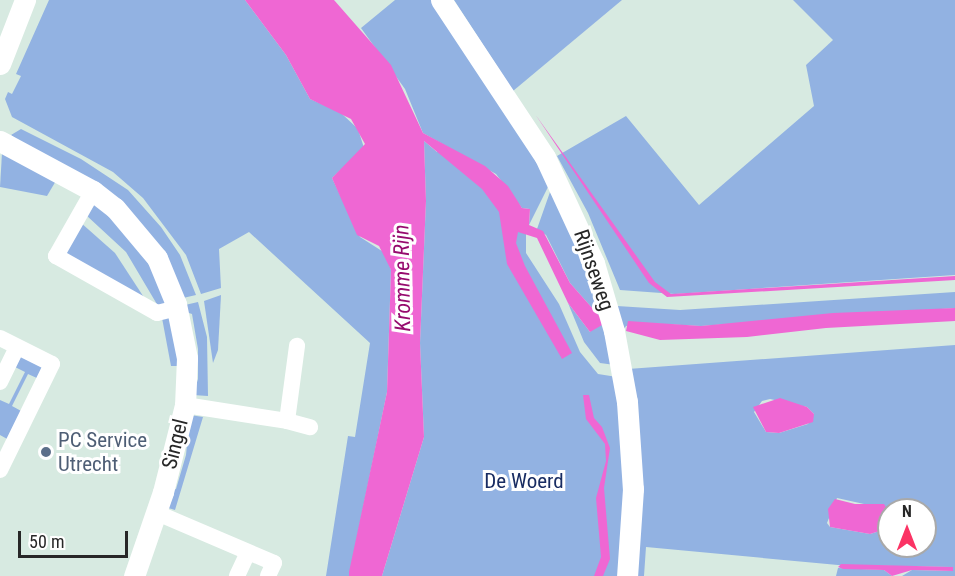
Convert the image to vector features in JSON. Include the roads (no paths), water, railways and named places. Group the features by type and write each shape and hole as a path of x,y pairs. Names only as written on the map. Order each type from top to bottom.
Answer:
{"street":[{"path":"0,64 25,0"},
{"name":"Rijnseweg","path":"441,0 545,157 594,264 614,331 627,402 633,489 627,576"},
{"name":"Singel","path":"0,141 93,191 147,244 177,308 187,358 185,405 157,513 134,576"},
{"path":"93,191 56,256 157,313 177,308"},
{"path":"0,338 52,364 0,470"},
{"path":"287,421 297,346"},
{"path":"0,382 17,347"},
{"path":"185,405 287,421 310,427"},
{"path":"157,513 274,563 268,576"},
{"path":"237,576 248,552"}],"water":[{"name":"Kromme Rijn","path":"245,0 334,0 391,65 423,133 485,166 508,186 522,208 530,209 529,225 543,231 570,283 601,318 602,325 590,332 568,303 537,238 518,232 516,243 525,266 572,353 562,359 507,264 499,212 482,189 424,141 426,201 420,343 424,437 382,576 349,576 349,572 387,392 391,270 379,246 357,235 332,178 365,144 351,119 310,99 286,55"},
{"path":"535,114 655,282 671,294 955,276 955,280 667,297 649,283"},
{"path":"955,308 955,321 826,328 747,337 660,340 626,331 628,321 701,326 833,313"},
{"path":"583,395 589,395 594,418 602,427 610,448 604,488 610,559 603,576 594,576 601,557 596,498 606,461 605,444 586,419"},
{"path":"780,398 807,407 814,414 813,422 779,433 766,432 753,407"},
{"path":"835,499 855,504 877,504 877,532 870,534 830,527 828,509"},
{"path":"841,564 953,567 953,571 912,570 892,576 884,570 843,569 838,567"}],"place":[{"name":"PC Service Utrecht","path":"46,452"}],"park label":[{"name":"De Woerd","path":"524,481"}]}
